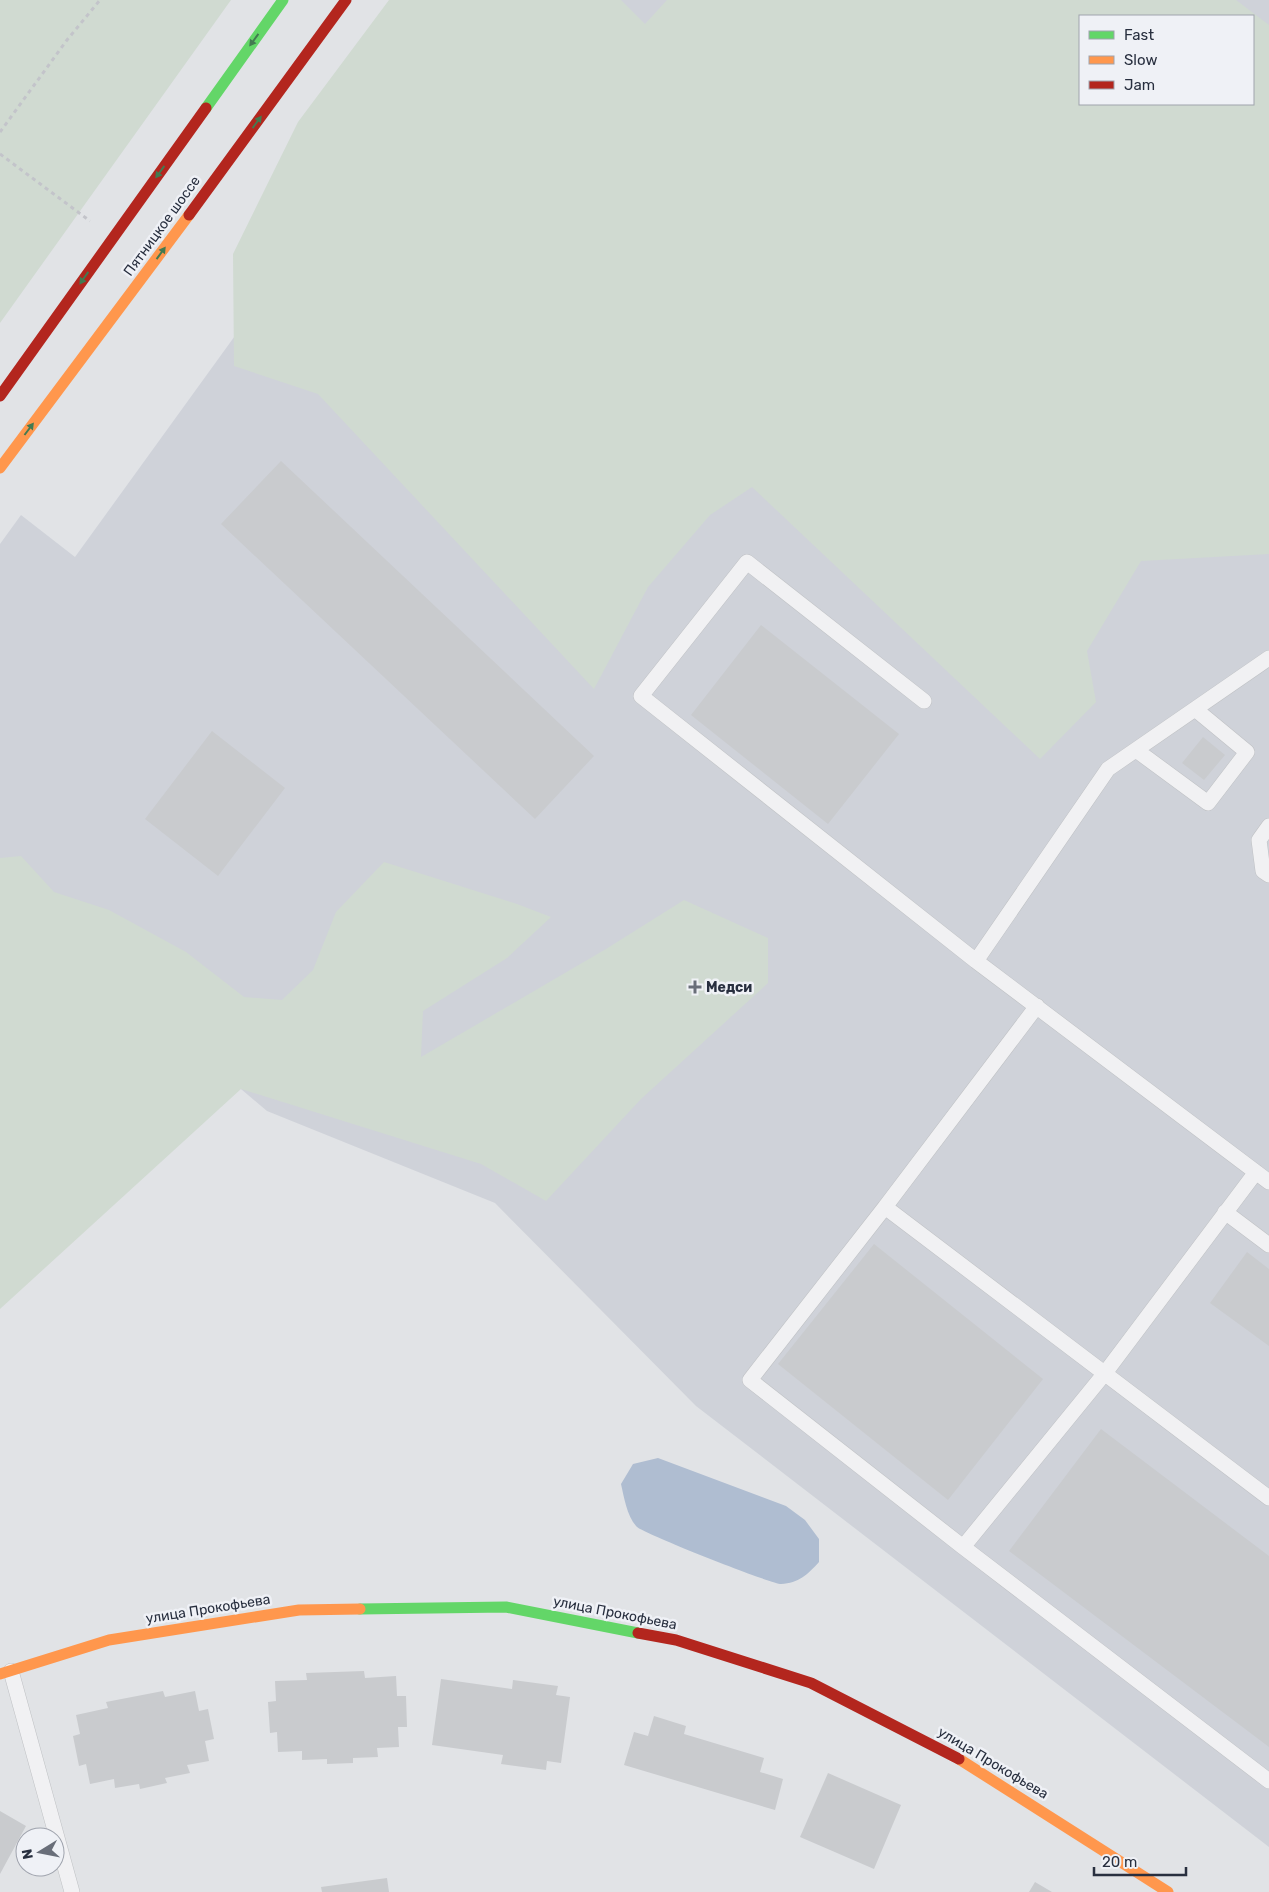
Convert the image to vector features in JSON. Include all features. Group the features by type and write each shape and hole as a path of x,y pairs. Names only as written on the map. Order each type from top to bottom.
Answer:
{"street":[{"path":"0,396 283,0"},
{"name":"Пятницкое шоссе","path":"0,468 132,292 346,0"},
{"name":"улица Прокофьева","path":"5,1673 109,1640 299,1610 506,1607 676,1640 811,1683 966,1762 1168,1892"}],"lane":[{"path":"924,701 747,562 641,696 976,961 1269,1182"},
{"path":"976,961 1108,769 1269,658"},
{"path":"1136,750 1208,804 1247,752 1194,709"},
{"path":"1269,826 1258,840 1264,871 1269,875"},
{"path":"1037,1006 885,1207 750,1380 963,1547 1269,1781"},
{"path":"963,1547 1104,1373 1256,1172"},
{"path":"885,1207 1269,1498"},
{"path":"1225,1212 1269,1245"},
{"path":"5,1673 72,1892"}],"path":[{"path":"0,132 67,40 100,0"},
{"path":"0,154 112,238"}],"shaded area":[{"path":"0,0 231,0 0,323"},
{"path":"389,0 621,0 645,24 667,0 1236,0 1269,25 1269,554 1141,561 1087,651 1096,702 1040,759 752,487 710,515 648,587 594,689 318,394 234,366 233,254 298,122"},
{"name":"Медси","path":"478,0 1269,0 1269,1847 696,1406 495,1203 267,1111 0,885 0,544 21,515 75,557"},
{"path":"21,856 54,892 109,910 186,952 244,997 282,1000 313,970 336,912 384,862 517,904 551,917 507,958 423,1011 421,1057 606,949 684,900 768,938 768,983 641,1099 546,1201 481,1164 241,1089 0,1309 0,858"}],"water":[{"path":"658,1458 786,1506 805,1520 819,1539 819,1562 802,1578 781,1584 708,1558 637,1527 628,1512 621,1484 633,1464"}],"building":[{"path":"281,461 594,756 535,819 221,524"},
{"path":"761,625 899,734 828,824 691,715"},
{"path":"212,731 285,788 218,876 145,819"},
{"path":"1203,737 1225,755 1204,780 1182,763"},
{"path":"874,1244 1043,1379 948,1500 778,1364"},
{"path":"1247,1252 1269,1269 1269,1346 1210,1303"},
{"path":"1101,1429 1269,1556 1269,1747 1009,1551"},
{"path":"364,1671 365,1678 396,1676 397,1696 406,1696 407,1727 398,1727 399,1747 377,1748 378,1757 353,1758 353,1763 327,1764 327,1759 302,1760 302,1751 278,1752 277,1732 270,1733 268,1702 276,1701 275,1681 307,1680 306,1673"},
{"path":"441,1679 512,1689 513,1680 558,1686 556,1695 570,1697 561,1763 547,1761 546,1770 501,1764 503,1755 432,1745"},
{"path":"163,1691 165,1697 195,1691 199,1711 208,1709 214,1739 205,1741 209,1761 187,1765 190,1773 165,1778 167,1783 140,1789 139,1784 115,1788 114,1779 90,1784 86,1764 79,1766 73,1736 80,1734 76,1715 108,1708 106,1702"},
{"path":"654,1716 686,1726 684,1734 764,1758 760,1772 783,1779 775,1810 624,1765 634,1732 648,1736"},
{"path":"828,1773 901,1805 874,1869 800,1837"},
{"path":"0,1811 26,1826 15,1827 15,1846 0,1874"},
{"path":"387,1878 389,1892 322,1892 321,1887"},
{"path":"1035,1882 1052,1892 1029,1892"}],"traffic: fast":[{"path":"206,108 283,0"},
{"path":"360,1609 506,1607 638,1633"}],"traffic: slow":[{"path":"0,468 189,215"},
{"path":"0,1674 109,1640 299,1610 360,1609"},
{"path":"959,1759 1168,1892"}],"traffic: jam":[{"path":"189,215 346,0"},
{"path":"0,396 206,108"},
{"path":"638,1633 676,1640 811,1683 959,1759"}],"place":[{"name":"Медси","path":"695,987"}]}
